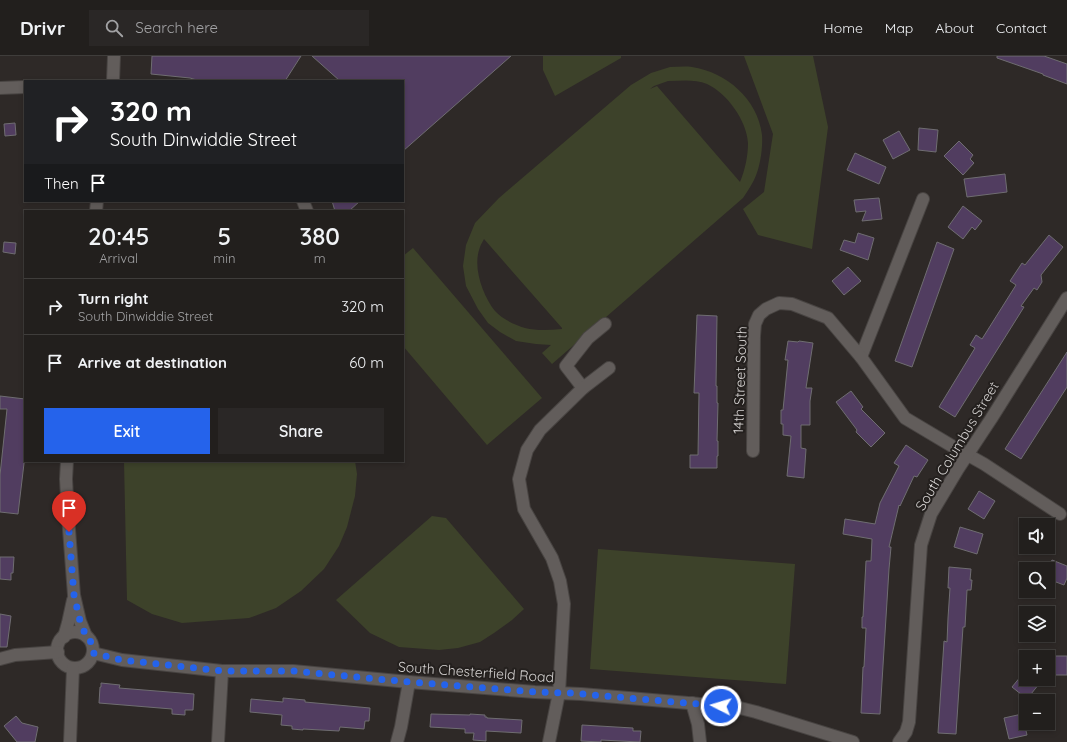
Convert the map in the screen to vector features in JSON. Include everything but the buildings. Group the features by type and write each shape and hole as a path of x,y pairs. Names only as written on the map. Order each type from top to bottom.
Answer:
{"street":[{"path":"113,80 114,56"},
{"path":"0,88 24,87"},
{"path":"860,357 923,199"},
{"name":"South Columbus Street","path":"900,742 906,732 909,722 921,545 931,514 967,454 991,419 1067,298"},
{"name":"14th Street South","path":"753,452 755,324 759,315 766,309 779,303 792,304 828,318 860,357 906,418 984,464 1060,514"},
{"path":"583,388 566,366 588,338 605,324"},
{"path":"549,742 559,692 564,604 560,581 552,558 524,509 519,479 527,450 540,430 583,388 609,368"},
{"path":"67,462 66,479 74,595 80,621 86,636 90,640 93,653 89,662 79,668 73,668 63,663 58,652 60,641 69,634 75,633 86,636"},
{"path":"64,637 74,595"},
{"path":"0,659 15,655 58,652"},
{"name":"South Chesterfield Road","path":"93,653 122,660 222,671 293,671 409,682 535,692 559,692 736,707 756,712 826,739 853,742"},
{"path":"70,742 73,668"},
{"path":"218,742 222,671"},
{"path":"397,742 409,682"},
{"path":"692,703 698,724 700,742"}],"green space":[{"path":"543,56 621,56 621,58 555,96 543,70"},
{"path":"744,56 813,56 828,127 812,249 758,235 743,209 764,192 773,134"},
{"path":"670,67 692,67 717,75 738,89 754,110 759,122 762,135 762,146 758,170 752,184 743,198 552,364 542,353 551,345 516,341 488,323 478,309 466,286 463,266 466,245 475,223 499,198 631,85 651,73","holes":["668,81 693,81 707,84 722,94 735,109 744,126 748,143 746,163 740,182 657,86 650,89","484,239 562,328 562,329 539,330 525,328 501,317 495,311 486,297 478,272 478,255 480,246"]},
{"path":"413,248 542,398 487,445 404,347 404,255"},
{"path":"124,462 355,462 357,474 355,496 347,527 339,546 324,569 301,591 276,608 249,618 182,623 152,614 127,600"},
{"path":"432,516 446,518 524,609 512,620 480,642 458,648 439,650 399,647 370,633 336,600"},
{"path":"598,549 795,564 786,684 590,669"}],"route":[{"path":"69,532 74,595 80,621 86,636 90,640 93,653 122,660 222,671 293,671 409,682 535,692 570,693 721,706"}]}
